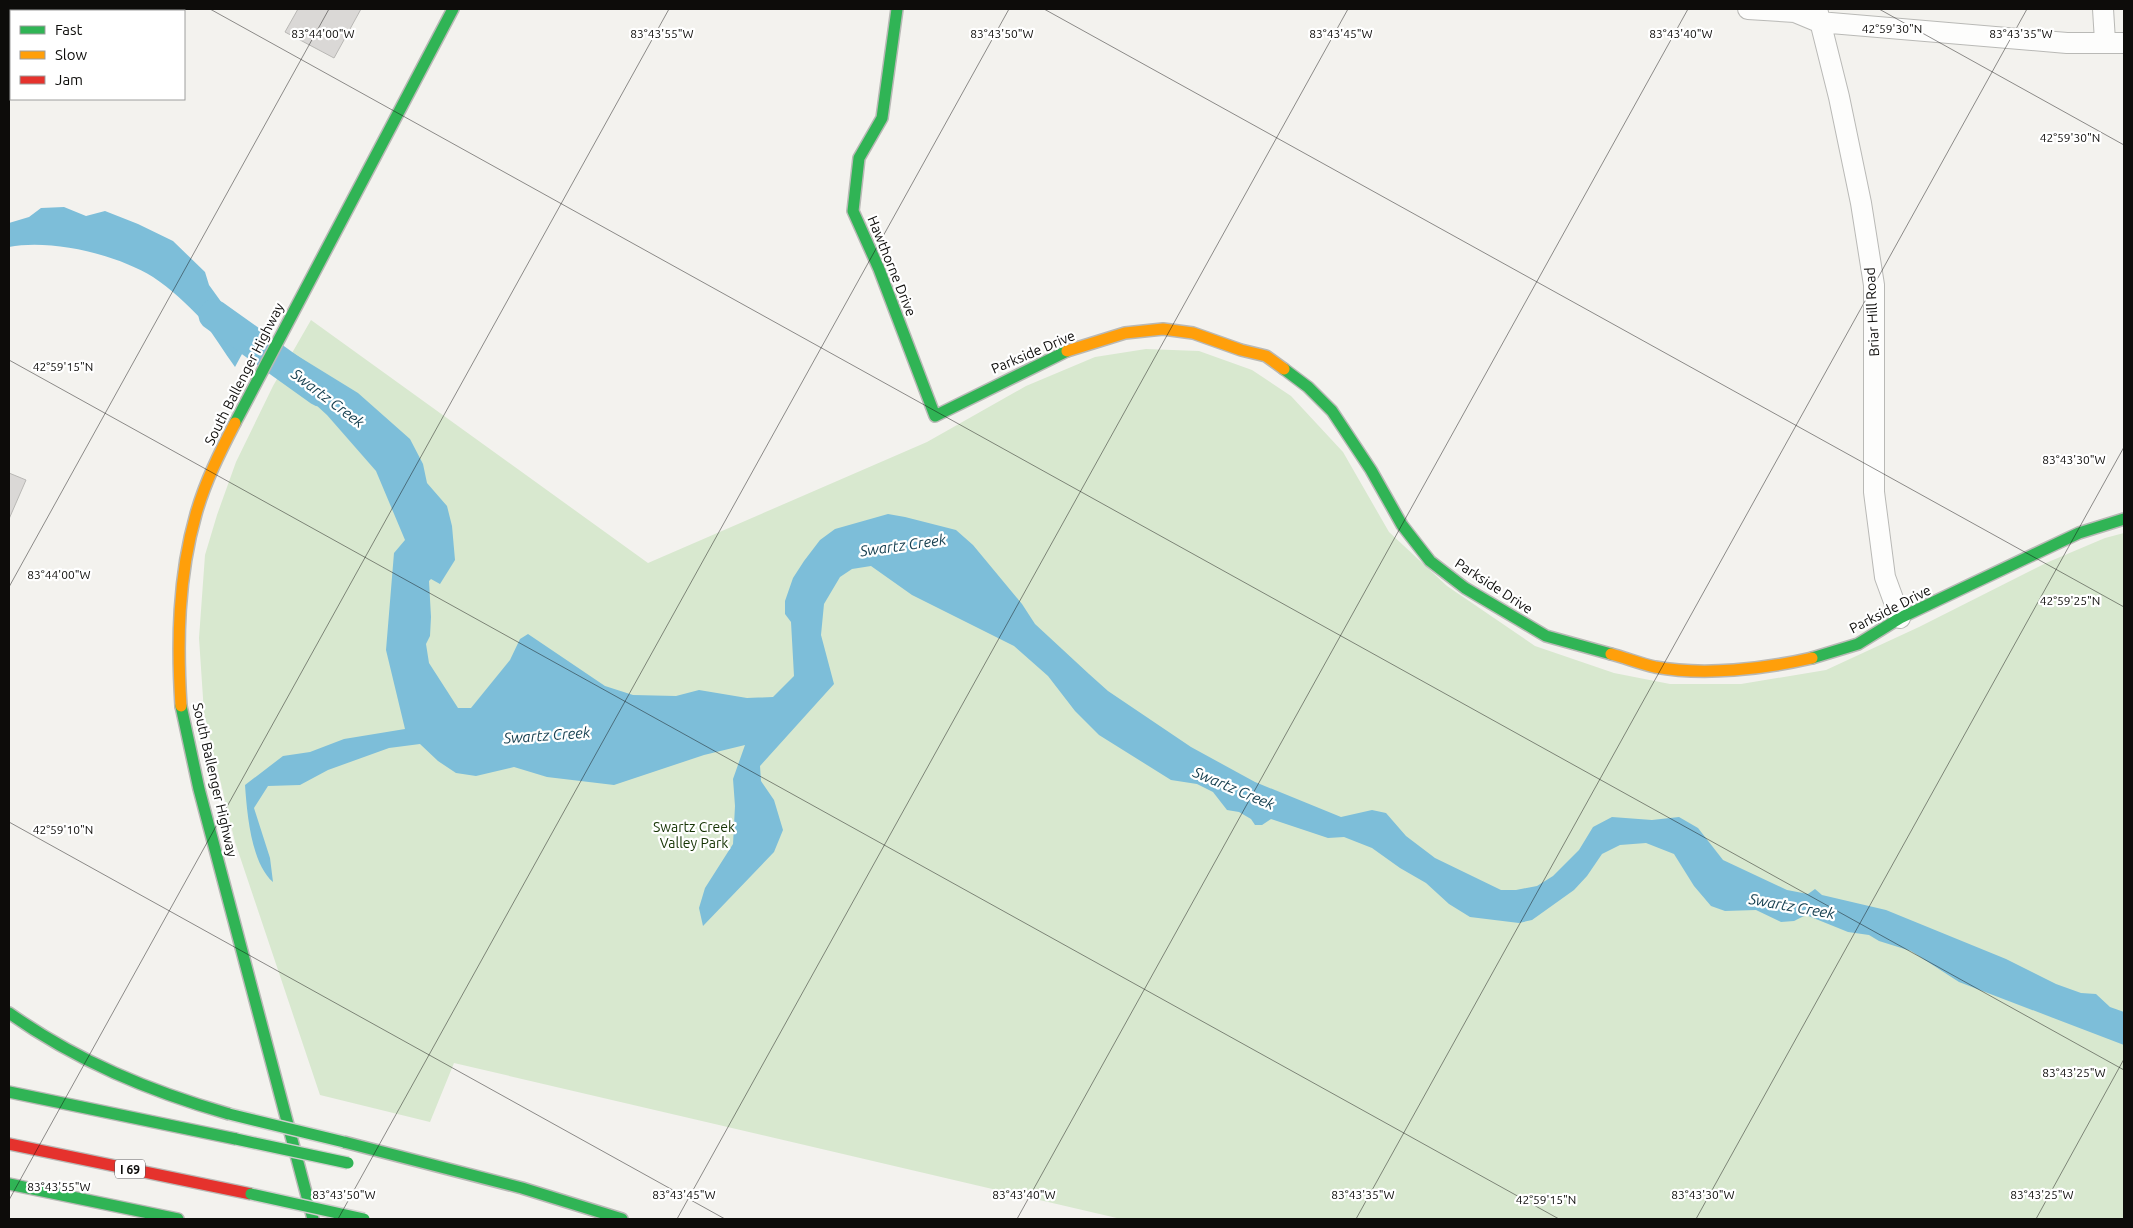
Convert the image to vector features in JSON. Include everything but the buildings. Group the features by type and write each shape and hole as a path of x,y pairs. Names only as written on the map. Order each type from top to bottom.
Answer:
{"main road":[{"name":"South Ballenger Highway","path":"313,1219 199,789 182,707 178,657 182,580 196,514 215,463 254,383 453,9"},
{"name":"Hawthorne Drive","path":"897,9 882,118 859,158 853,210 879,269 935,416"},
{"name":"Parkside Drive","path":"935,416 1066,351 1125,333 1163,329 1193,333 1241,350 1266,356 1308,388 1332,411 1371,470 1402,525 1430,561 1465,588 1546,636 1656,667 1706,670 1749,669 1800,662 1827,655 1858,644 1900,618 2079,533 2124,519"},
{"path":"9,1012 32,1030 76,1057 121,1079 167,1096 229,1114 522,1188 622,1219"},
{"path":"9,1092 353,1164"},
{"name":"I 69","path":"9,1144 366,1219"},
{"path":"9,1184 178,1219"},
{"path":"528,1203 615,1219"}],"street":[{"path":"1748,9 1795,12 2068,43 2115,42 2103,9"},
{"name":"Briar Hill Road","path":"1818,15 1843,116 1861,203 1874,285 1874,492 1885,577 1900,618"}],"green space":[{"name":"Swartz Creek Valley Park","path":"311,320 648,563 927,442 1026,386 1095,357 1146,349 1199,351 1252,370 1291,396 1343,452 1389,532 1447,586 1535,646 1614,673 1670,684 1741,684 1826,670 1919,627 2046,563 2105,538 2124,533 2124,1219 1121,1219 454,1063 430,1122 320,1095 235,842 204,713 199,638 205,555 217,515 236,462 273,386"}],"water":[{"path":"64,207 86,216 105,211 173,241 205,272 209,285 222,303 255,330 235,367 197,314 166,286 138,269 121,261 83,250 44,245 9,247 9,223 29,217 41,208"},
{"path":"293,353 358,393 410,439 423,464 427,483 447,506 452,526 455,560 440,584 431,579 429,581 431,617 430,636 426,644 429,663 458,708 471,708 510,660 520,639 528,634 605,686 633,695 676,696 699,690 747,698 773,697 794,676 791,622 785,614 785,601 793,578 804,561 820,540 835,529 888,514 905,517 956,530 973,545 1022,604 1035,624 1089,674 1108,691 1191,747 1255,782 1341,817 1372,810 1386,813 1406,836 1435,858 1501,890 1516,890 1537,886 1553,876 1579,850 1593,827 1612,817 1652,820 1679,817 1698,828 1723,860 1787,890 1808,894 1815,889 1822,895 1886,910 2006,959 2056,984 2081,993 2096,994 2110,1007 2124,1012 2124,1045 1959,982 1911,951 1879,941 1869,935 1848,932 1806,915 1794,921 1781,922 1756,910 1725,911 1711,906 1694,886 1674,854 1646,843 1620,845 1602,854 1587,876 1574,890 1532,920 1519,923 1470,917 1449,904 1426,883 1400,868 1372,848 1344,837 1328,838 1271,819 1262,825 1255,825 1251,819 1239,812 1227,810 1213,792 1197,784 1171,780 1099,735 1075,711 1048,676 1014,646 912,595 871,566 852,569 840,577 824,604 821,635 834,684 760,766 761,781 774,800 783,830 774,852 703,926 699,908 705,888 733,844 735,806 733,779 745,745 704,755 614,785 547,777 514,767 476,776 456,773 438,761 420,744 389,748 328,770 300,785 268,786 254,808 270,858 273,882 266,874 255,850 249,823 245,785 283,756 310,752 344,739 405,729 386,650 394,553 405,540 376,471 327,415 304,394 278,379"}],"waterway":[{"name":"Swartz Creek","path":"214,315 320,391"}],"traffic: fast":[{"path":"235,423 453,9"},
{"path":"897,9 882,118 859,158 853,211 879,269 935,416 1067,351"},
{"path":"1284,369 1308,387 1332,411 1371,470 1402,525 1430,561 1465,588 1546,636 1611,654"},
{"path":"1812,658 1858,644 1900,618 2079,533 2124,519"},
{"path":"181,706 199,789 313,1219"},
{"path":"9,1013 61,1046 114,1073 170,1095 229,1114"},
{"path":"9,1092 236,1139"},
{"path":"229,1114 344,1142"},
{"path":"236,1139 348,1163"},
{"path":"344,1142 522,1188 622,1219"},
{"path":"9,1184 178,1219"},
{"path":"251,1194 364,1219"}],"traffic: slow":[{"path":"1067,351 1125,333 1163,329 1193,333 1241,350 1266,356 1284,369"},
{"path":"181,706 180,610 190,538 204,490 218,456 235,423"},
{"path":"1611,654 1655,667 1693,671 1754,668 1812,658"}],"traffic: jam":[{"path":"9,1144 251,1194"}]}
